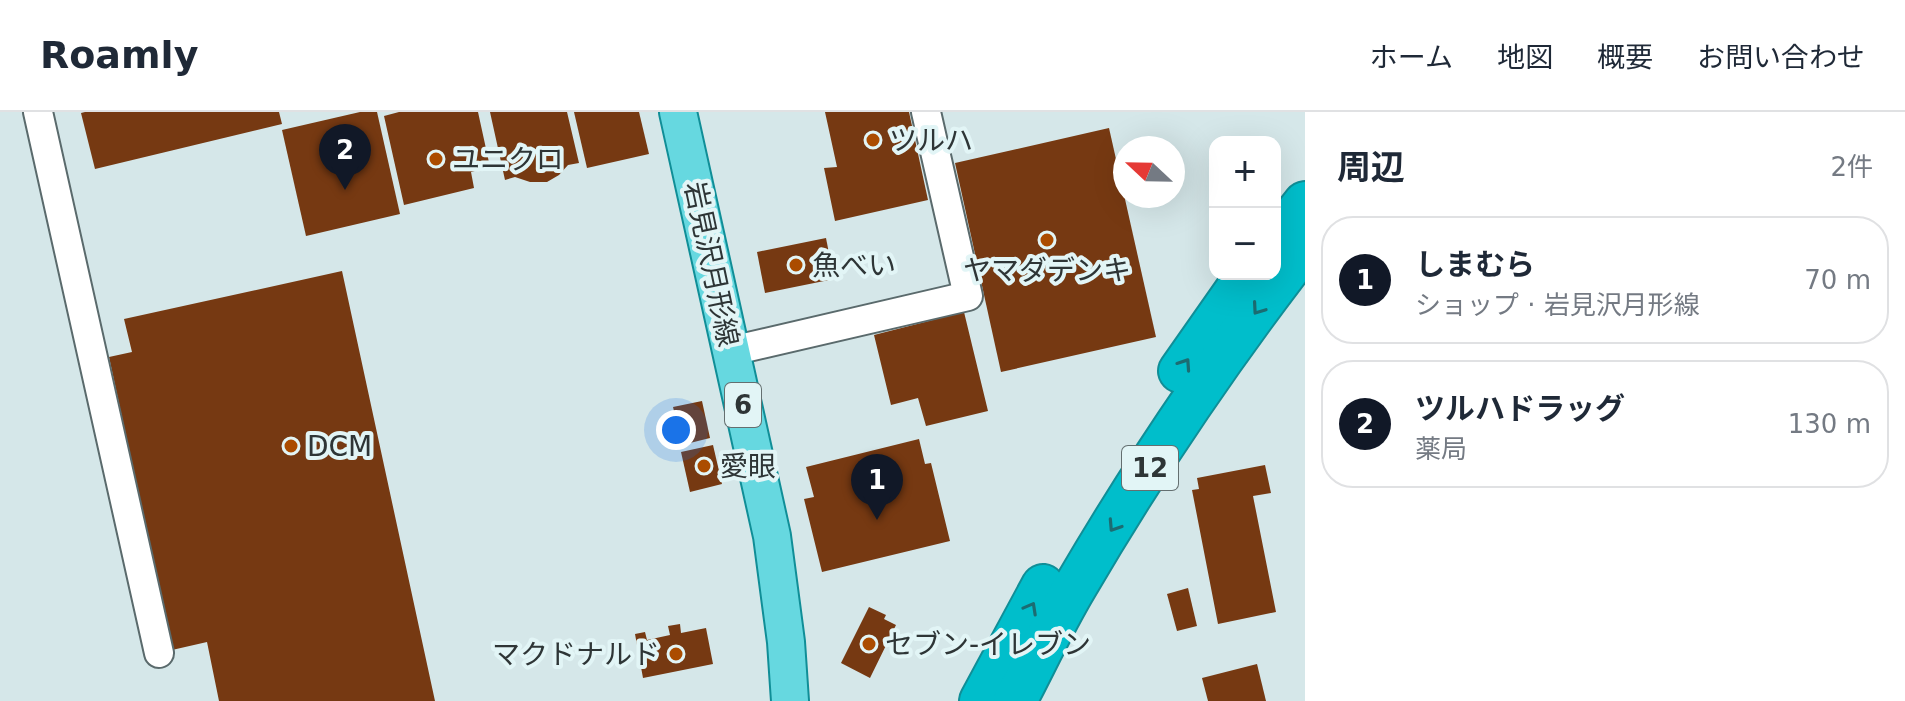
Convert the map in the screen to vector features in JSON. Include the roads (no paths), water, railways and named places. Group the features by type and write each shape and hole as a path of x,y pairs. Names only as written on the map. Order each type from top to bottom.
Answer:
{"highway":[{"path":"1281,233 1305,203"},
{"name":"12","path":"1015,701 1075,588 1174,429 1305,247"},
{"name":"12","path":"981,701 1050,573 1223,306 1243,280"}],"main road":[{"name":"岩見沢月形線","path":"678,112 772,536 786,642 790,701"}],"street":[{"path":"38,112 159,653"},
{"path":"731,351 968,296 926,112"}],"place":[{"name":"ツルハ","path":"873,140"},
{"name":"ユニクロ","path":"436,159"},
{"name":"ツルハドラッグ","path":"345,190"},
{"name":"ヤマダデンキ","path":"1047,240"},
{"name":"魚べい","path":"796,265"},
{"name":"DCM","path":"291,446"},
{"name":"愛眼","path":"704,466"},
{"name":"しまむら","path":"877,520"},
{"name":"セブン-イレブン","path":"869,644"},
{"name":"マクドナルド","path":"676,654"}]}
